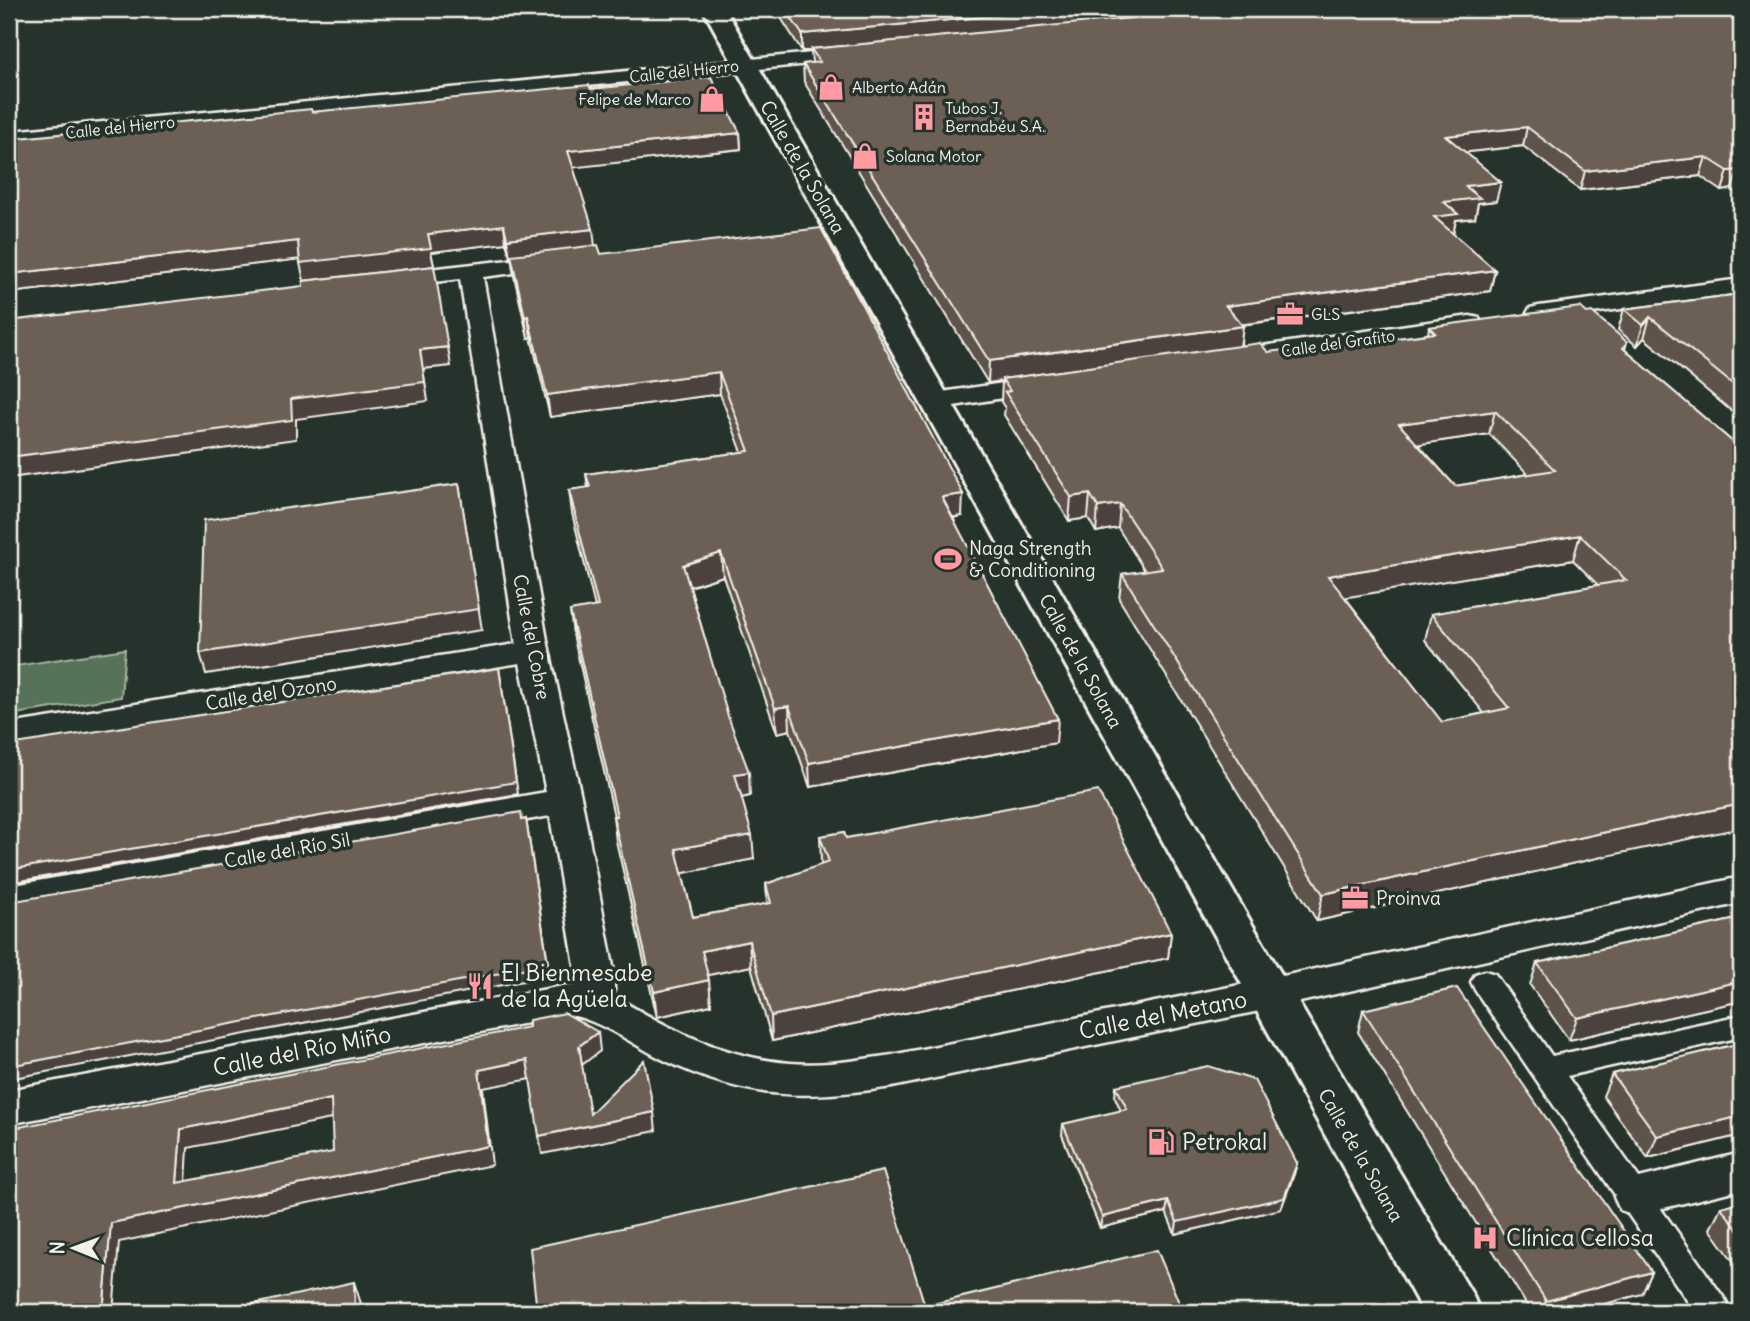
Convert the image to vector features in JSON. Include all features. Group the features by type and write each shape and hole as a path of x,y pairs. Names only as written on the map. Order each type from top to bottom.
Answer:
{"street":[{"name":"Calle de la Solana","path":"714,9 746,65 824,229 935,401 1269,994 1452,1312"},
{"name":"Calle del Hierro","path":"11,137 874,52"},
{"path":"375,282 578,259"},
{"name":"Calle del Cobre","path":"470,271 534,651 565,801 595,972 595,1003"},
{"name":"Calle del Grafito","path":"1213,361 1741,286"},
{"path":"1573,308 1594,326"},
{"path":"935,401 1064,382"},
{"name":"Calle del Ozono","path":"9,735 534,651"},
{"name":"Calle del Río Sil","path":"9,899 565,801"},
{"name":"Calle del Metano","path":"595,1003 632,1026 685,1052 744,1073 802,1080 837,1079 1269,994 1741,890"},
{"path":"1485,982 1714,1312"},
{"name":"Calle del Río Miño","path":"9,1107 537,1005 568,1000 595,1003"},
{"path":"1546,1069 1741,1026"},
{"path":"1635,1198 1741,1171"}],"green space":[{"path":"125,649 121,697 9,715 9,667"}],"building":[{"path":"785,9 1065,9 802,34"},
{"path":"1224,9 1714,9 1741,23 1741,172 1728,171 1706,157 1585,171 1527,127 1446,136 1501,182 1465,186 1480,198 1444,202 1458,214 1434,217 1495,270 1226,306 1243,326 989,361 803,64 820,62 811,49"},
{"path":"711,77 740,133 568,151 593,229 507,239 504,225 428,234 431,248 300,263 298,241 9,274 9,139 311,109 312,112 589,85 591,89"},
{"path":"821,228 963,494 942,497 1058,719 809,763 789,706 775,708 721,553 683,565 728,716 749,772 735,774 752,835 676,849 693,917 771,903 766,884 829,862 820,836 844,832 846,838 1098,791 1171,933 771,1016 749,941 702,951 709,980 654,992 613,816 617,816 570,611 598,606 569,490 590,487 586,474 749,451 719,372 547,395 511,255 598,245 601,254"},
{"path":"434,266 448,347 420,350 425,382 291,399 292,420 9,457 9,321 303,286 303,281"},
{"path":"1741,294 1741,391 1650,317 1643,325 1624,309"},
{"path":"1580,307 1587,313 1592,312 1627,342 1623,348 1741,449 1741,804 1323,894 1122,574 1162,568 1120,504 1098,507 1090,494 1071,497 1005,392 1010,391 1002,379 1260,343 1268,352 1284,350 1286,353 1435,333 1429,327","holes":["1495,411 1555,470 1455,486 1399,424","1580,535 1626,580 1431,614 1509,708 1442,722 1328,576"]},
{"path":"459,484 479,609 200,653 204,520"},
{"path":"499,668 516,782 9,870 9,745"},
{"path":"521,812 522,820 526,819 548,964 9,1066 9,902"},
{"path":"1741,918 1741,981 1577,1018 1537,963"},
{"path":"1457,988 1652,1272 1546,1301 1363,1010"},
{"path":"565,1013 598,1032 579,1046 590,1114 644,1060 654,1112 539,1136 527,1060 479,1070 488,1146 111,1223 103,1312 9,1312 9,1129 529,1027 529,1020","holes":["331,1099 333,1152 177,1183 181,1129"]},
{"path":"1741,1043 1741,1116 1657,1136 1612,1074"},
{"path":"1208,1066 1254,1080 1297,1163 1284,1198 1177,1222 1168,1201 1102,1217 1063,1124 1127,1109 1116,1086"},
{"path":"883,1171 925,1306 1157,1250 1183,1312 537,1312 530,1248"},
{"path":"1741,1202 1741,1234 1721,1207"},
{"path":"354,1282 355,1312 217,1312"}],"place":[{"name":"Alberto Adán","path":"831,87"},
{"name":"Felipe de Marco","path":"712,99"},
{"name":"Tubos J. Bernabéu S.A.","path":"924,117"},
{"name":"Solana Motor","path":"865,156"},
{"name":"GLS","path":"1290,314"},
{"name":"Naga Strength & Conditioning","path":"948,559"},
{"name":"Proinva","path":"1355,898"},
{"name":"El Bienmesabe de la Agüela","path":"480,986"},
{"name":"Petrokal","path":"1161,1142"},
{"name":"Clínica Cellosa","path":"1485,1238"}]}
